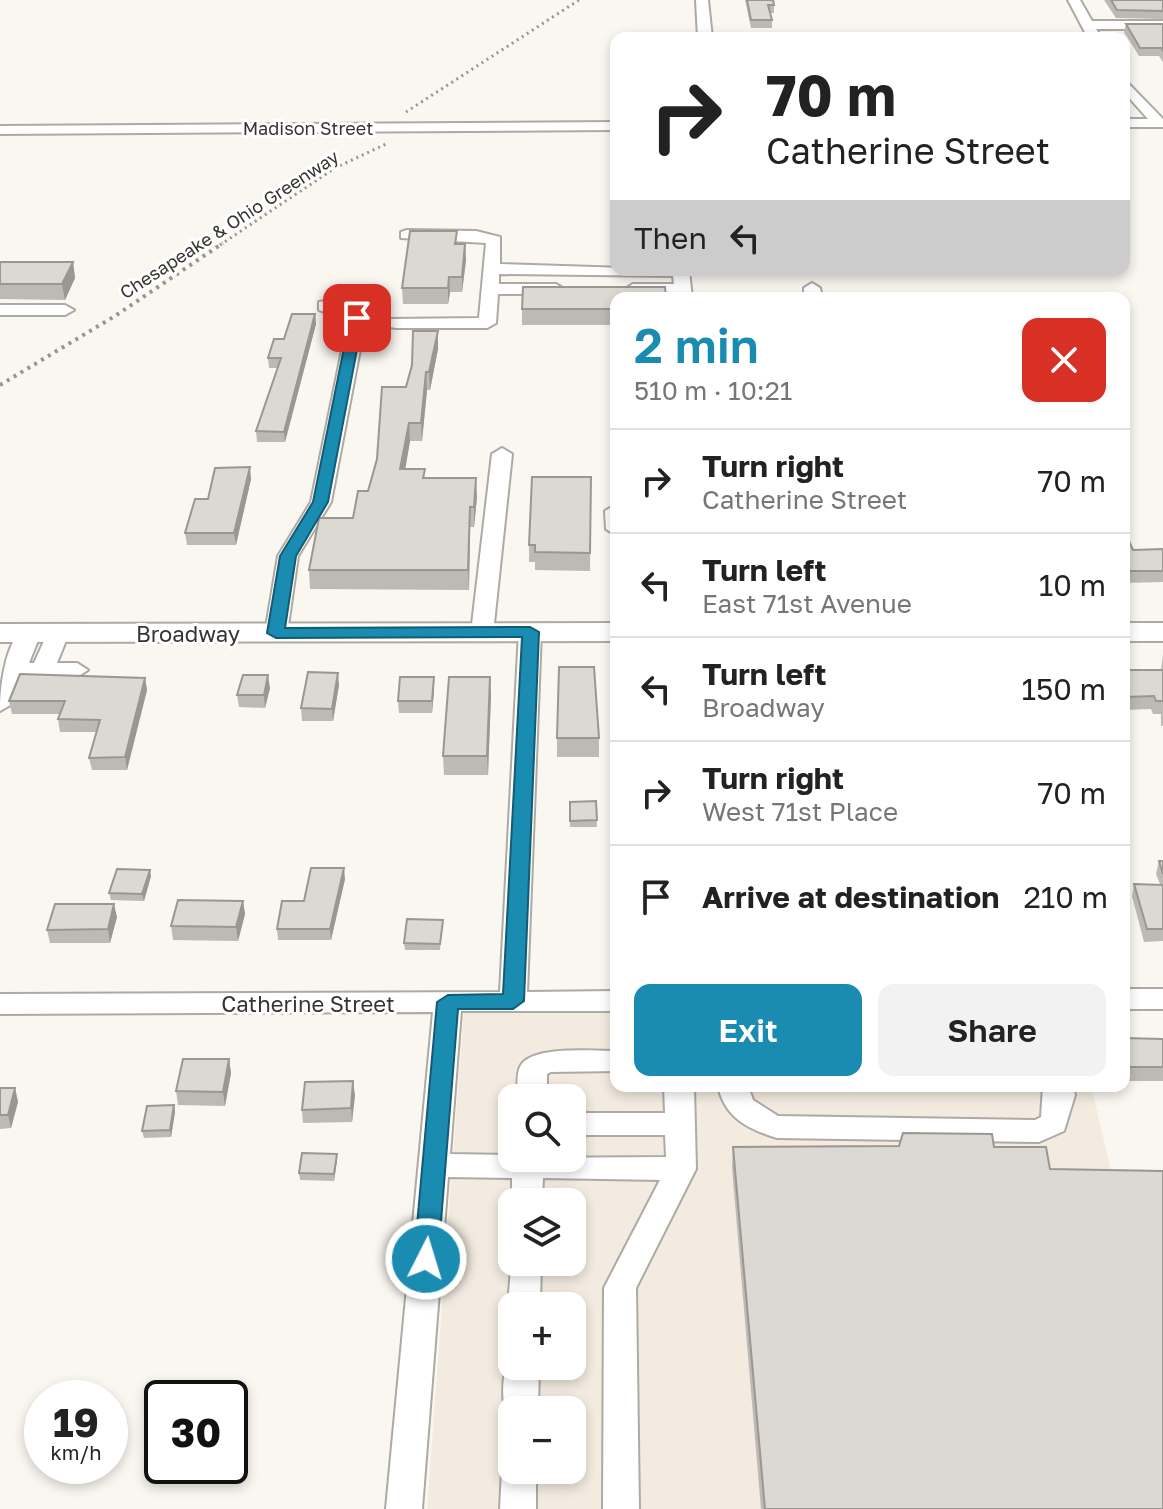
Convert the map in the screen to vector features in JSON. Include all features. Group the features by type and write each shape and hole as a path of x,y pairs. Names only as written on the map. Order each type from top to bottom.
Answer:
{"main road":[{"name":"Broadway","path":"0,633 610,632"},
{"path":"1130,632 1163,632"}],"street":[{"path":"702,0 705,32"},
{"path":"1074,0 1091,32 1163,25"},
{"path":"1130,89 1161,123"},
{"path":"1130,123 1161,123"},
{"name":"Madison Street","path":"0,130 610,126"},
{"path":"396,323 487,323 494,240 476,236 407,235"},
{"path":"492,269 610,270"},
{"path":"491,289 579,289"},
{"path":"609,289 653,292"},
{"path":"276,633 288,556 321,502 357,318 325,306"},
{"path":"0,310 65,310"},
{"path":"482,633 502,454"},
{"path":"513,1001 530,632"},
{"path":"43,670 44,633"},
{"path":"0,704 15,670 44,633"},
{"path":"15,670 77,670"},
{"path":"1130,999 1163,999"},
{"name":"Catherine Street","path":"0,1004 610,1001"},
{"path":"404,1509 448,1002"},
{"path":"532,1084 533,1069 546,1062 610,1061"},
{"path":"621,1509 620,1288 681,1169 679,1092"},
{"path":"734,1092 737,1102 751,1117 777,1127 1039,1131 1054,1123 1059,1092"},
{"path":"586,1124 680,1124"},
{"path":"434,1165 498,1163"},
{"path":"586,1165 681,1169"},
{"path":"518,1509 519,1484"}],"path":[{"name":"Chesapeake & Ohio Greenway","path":"0,385 115,316 335,168 397,140 404,114 410,107 443,90 579,0"}],"shaded area":[{"path":"464,1008 610,1008 610,1092 1092,1092 1112,1175 1163,1509 427,1509"}],"building":[{"path":"747,0 773,0 774,5 768,5 772,20 751,20"},
{"path":"1111,0 1163,0 1163,11 1117,10"},
{"path":"1126,24 1163,24 1163,51 1161,48 1140,48"},
{"path":"410,231 457,231 455,244 465,244 462,277 449,277 448,288 402,288"},
{"path":"0,262 73,262 62,284 0,284"},
{"path":"523,287 665,287 665,292 610,292 610,309 522,309"},
{"path":"292,314 315,314 284,432 256,431 281,358 268,358 274,339 284,339"},
{"path":"413,331 438,331 429,372 426,372 421,423 409,423 400,469 425,469 423,478 476,478 474,507 470,507 468,570 309,570 319,518 353,518 358,491 368,491 377,459 382,387 406,387 412,365"},
{"path":"250,467 234,533 185,533 195,499 208,499 215,468"},
{"path":"532,477 591,477 590,553 535,552 535,545 529,545"},
{"path":"1130,543 1133,550 1163,549 1163,571 1130,571"},
{"path":"559,667 594,667 599,738 557,738"},
{"path":"1130,670 1163,670 1163,701 1156,701 1154,696 1130,697"},
{"path":"308,672 338,673 332,709 301,708"},
{"path":"20,674 145,678 125,757 89,758 100,720 58,719 65,701 9,701"},
{"path":"243,675 268,675 264,695 237,695"},
{"path":"400,677 434,677 432,701 398,701"},
{"path":"449,677 490,677 487,756 443,756"},
{"path":"596,801 597,820 570,821 570,802"},
{"path":"311,868 344,868 330,929 277,929 282,901 304,901"},
{"path":"117,869 150,870 142,894 109,893"},
{"path":"1134,884 1163,885 1163,929 1147,929"},
{"path":"178,900 243,901 236,927 171,926"},
{"path":"55,904 114,904 108,929 47,930"},
{"path":"407,919 443,920 440,944 404,943"},
{"path":"1130,1038 1163,1039 1163,1067 1130,1067"},
{"path":"183,1059 229,1059 223,1092 176,1091"},
{"path":"353,1081 351,1108 302,1110 305,1082"},
{"path":"0,1088 15,1088 8,1115 0,1115"},
{"path":"174,1105 170,1130 142,1131 147,1106"},
{"path":"903,1133 992,1134 994,1147 1046,1147 1050,1169 1163,1171 1163,1509 765,1509 733,1147 899,1146"},
{"path":"302,1153 337,1154 334,1174 299,1173"}],"route":[{"path":"357,318 321,502 288,556 276,633 530,632 513,1001 448,1002 426,1259"}]}
